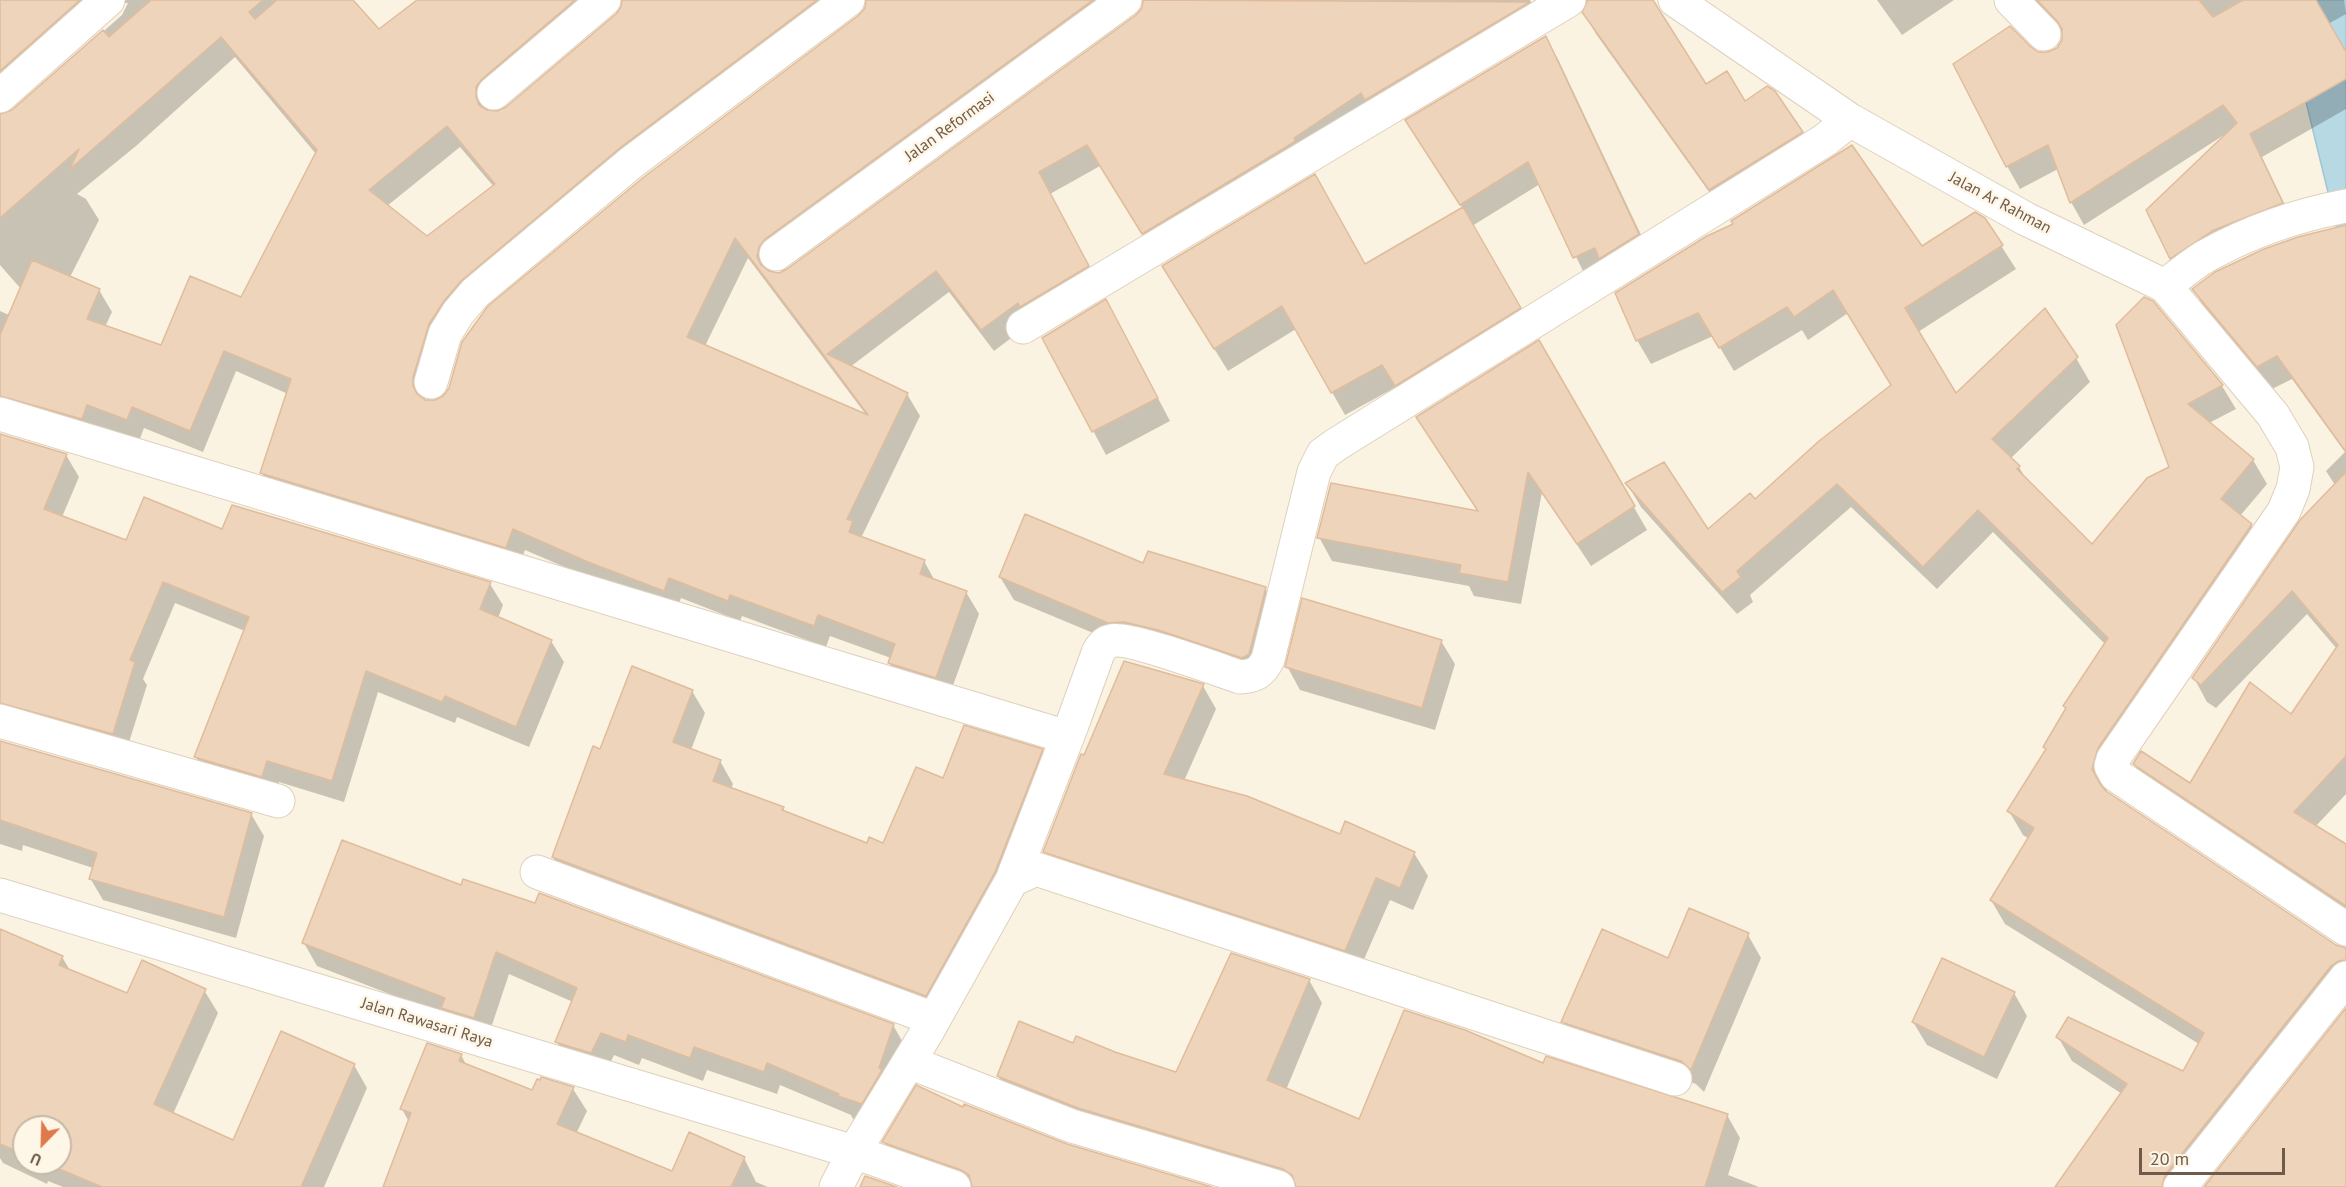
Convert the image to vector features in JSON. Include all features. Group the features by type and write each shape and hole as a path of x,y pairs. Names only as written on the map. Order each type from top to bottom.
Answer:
{"street":[{"path":"0,96 108,0"},
{"path":"494,93 604,0"},
{"path":"432,382 445,334 458,313 475,293 632,162 848,0"},
{"name":"Jalan Reformasi","path":"776,254 1125,0"},
{"path":"1023,327 1569,0"},
{"name":"Jalan Ar Rahman","path":"1675,0 1850,120 2026,219 2164,285"},
{"path":"2012,0 2044,34"},
{"path":"836,1187 1012,880 1098,653 1104,644 1112,640 1131,642 1240,677 1254,676 1262,670 1268,659 1314,472 1323,454 1825,140 1850,120"},
{"path":"2335,208 2308,214 2232,242 2204,257 2164,285 2273,415 2292,447 2297,467 2293,489 2284,511 2113,759 2111,766 2116,775 2346,929"},
{"path":"0,414 1057,734 1067,731 1072,725"},
{"path":"0,721 278,801"},
{"path":"1012,880 1036,868 1675,1079"},
{"path":"537,872 934,1019"},
{"name":"Jalan Rawasari Raya","path":"0,895 854,1152 954,1187"},
{"path":"2180,1187 2346,978"},
{"path":"909,1062 1072,1126 1278,1187"}],"water":[{"path":"2268,0 2346,0 2346,266 2286,20"}],"building":[{"path":"0,0 80,0 0,71"},
{"path":"151,0 263,0 249,12 255,19 277,0 353,0 379,29 417,0 575,0 482,79 476,87 479,105 487,110 497,111 506,107 616,14 621,7 622,0 817,0 621,147 461,281 429,324 413,377 413,386 417,394 425,400 435,400 443,396 449,388 462,342 488,306 644,177 859,15 865,8 866,0 1093,0 765,239 759,247 757,257 761,265 769,271 779,273 787,269 1136,15 1142,8 1143,0 1530,2 1365,100 1361,93 1294,138 1296,141 1142,234 1087,145 1039,172 1089,266 1020,307 1018,303 981,330 936,271 827,354 908,393 847,519 853,521 849,532 925,560 920,574 967,591 936,678 888,663 895,644 818,615 814,626 730,595 728,601 669,578 664,591 588,562 513,529 506,548 260,473 291,379 224,351 190,431 132,407 127,420 87,405 82,419 0,396 0,335 32,260 100,289 87,319 161,345 190,276 241,297 317,150 221,37 70,169 79,149 0,218 0,114 12,110 103,30 109,37","holes":["447,126 495,184 427,236 369,190","735,238 820,350 868,415 687,337"]},
{"path":"1588,0 1653,0 1706,84 1727,71 1745,101 1767,86 1775,91 1803,132 1709,190 1582,12"},
{"path":"2037,0 2199,0 2213,17 2243,0 2316,0 2346,52 2346,79 2250,134 2283,203 2214,230 2170,259 2146,210 2237,123 2223,105 2070,203 2048,145 2006,167 1953,64 2010,26 2038,52 2048,52 2057,48 2062,40 2062,29"},
{"path":"1546,36 1639,234 1599,259 1595,248 1573,258 1528,162 1460,205 1405,120"},
{"path":"1852,145 1922,246 1975,212 1985,218 2003,245 1905,308 1956,393 2045,308 2078,357 1992,439 2020,466 2017,469 2092,544 2147,478 2169,467 2116,325 2144,297 2153,301 2223,385 2188,404 2254,459 2221,499 2252,524 2098,748 2092,769 2106,791 2336,945 2346,948 2346,960 2331,966 2165,1175 2162,1187 2055,1187 2127,1084 2056,1037 2068,1017 2183,1071 2204,1033 1990,900 2034,828 2007,811 2046,749 2043,747 2066,708 2063,706 2108,638 1978,510 1923,567 1837,484 1737,571 1741,577 1722,592 1625,483 1664,462 1708,529 1750,493 1755,499 1819,441 1891,385 1833,290 1794,317 1787,307 1719,348 1698,313 1636,341 1615,293 1707,236 1733,224 1731,221"},
{"path":"1315,174 1365,264 1463,207 1521,308 1395,386 1382,365 1331,393 1282,306 1214,349 1162,266"},
{"path":"2346,225 2346,452 2277,356 2257,367 2192,289 2215,272 2264,249 2298,237"},
{"path":"1106,299 1158,398 1092,432 1042,338"},
{"path":"1539,340 1635,506 1577,544 1528,472 1508,582 1459,573 1461,565 1317,538 1331,483 1478,511 1416,417"},
{"path":"0,434 67,454 44,509 126,540 144,497 222,529 232,505 491,582 480,609 552,640 516,727 445,696 442,702 366,671 332,781 267,761 262,777 194,757 249,617 163,582 130,660 135,662 113,734 0,703"},
{"path":"2346,472 2346,756 2294,812 2346,844 2346,906 2133,764 2141,751 2190,783 2250,682 2291,714 2338,645 2292,591 2201,685 2192,678 2300,520"},
{"path":"1025,514 1143,563 1148,551 1266,587 1249,654 1242,658 1158,630 1124,622 1108,623 999,577"},
{"path":"1302,598 1442,640 1422,708 1285,667"},
{"path":"1124,661 1204,684 1164,774 1247,796 1340,834 1345,821 1415,852 1400,888 1376,878 1345,951 1043,852 1081,754 1084,755"},
{"path":"632,666 693,690 673,742 721,760 713,781 784,807 782,810 867,843 869,837 883,843 916,767 943,778 964,725 1043,749 995,872 926,996 552,857 593,746 600,749"},
{"path":"0,741 252,813 224,917 89,879 97,853 0,820"},
{"path":"342,840 461,885 463,879 535,903 539,893 894,1024 879,1068 882,1070 862,1104 838,1096 839,1094 767,1063 764,1072 694,1047 690,1058 628,1035 626,1042 601,1033 591,1053 555,1042 577,988 496,952 474,1018 441,1008 445,998 302,943"},
{"path":"1689,908 1749,933 1691,1070 1681,1061 1561,1022 1602,929 1668,958"},
{"path":"0,929 63,956 59,965 127,993 142,960 206,989 154,1104 233,1140 281,1031 355,1064 301,1187 102,1187 72,1174 72,1115 12,1115 12,1149 0,1144"},
{"path":"1231,953 1310,979 1267,1080 1359,1119 1404,1010 1465,1030 1543,1063 1546,1056 1728,1114 1705,1187 1296,1187 1292,1175 1283,1169 1078,1108 997,1076 1019,1021 1073,1043 1076,1036 1115,1052 1176,1072"},
{"path":"1942,958 2015,992 1984,1057 1912,1022"},
{"path":"2346,1008 2346,1187 2204,1187"},
{"path":"427,1043 462,1054 459,1061 532,1090 537,1079 540,1080 541,1077 574,1087 557,1124 672,1171 689,1132 745,1157 731,1187 383,1187 411,1113 400,1109"},
{"path":"916,1085 963,1107 964,1104 1067,1144 1212,1187 972,1187 969,1175 961,1170 882,1142"},
{"path":"865,1176 897,1187 860,1187"}]}
